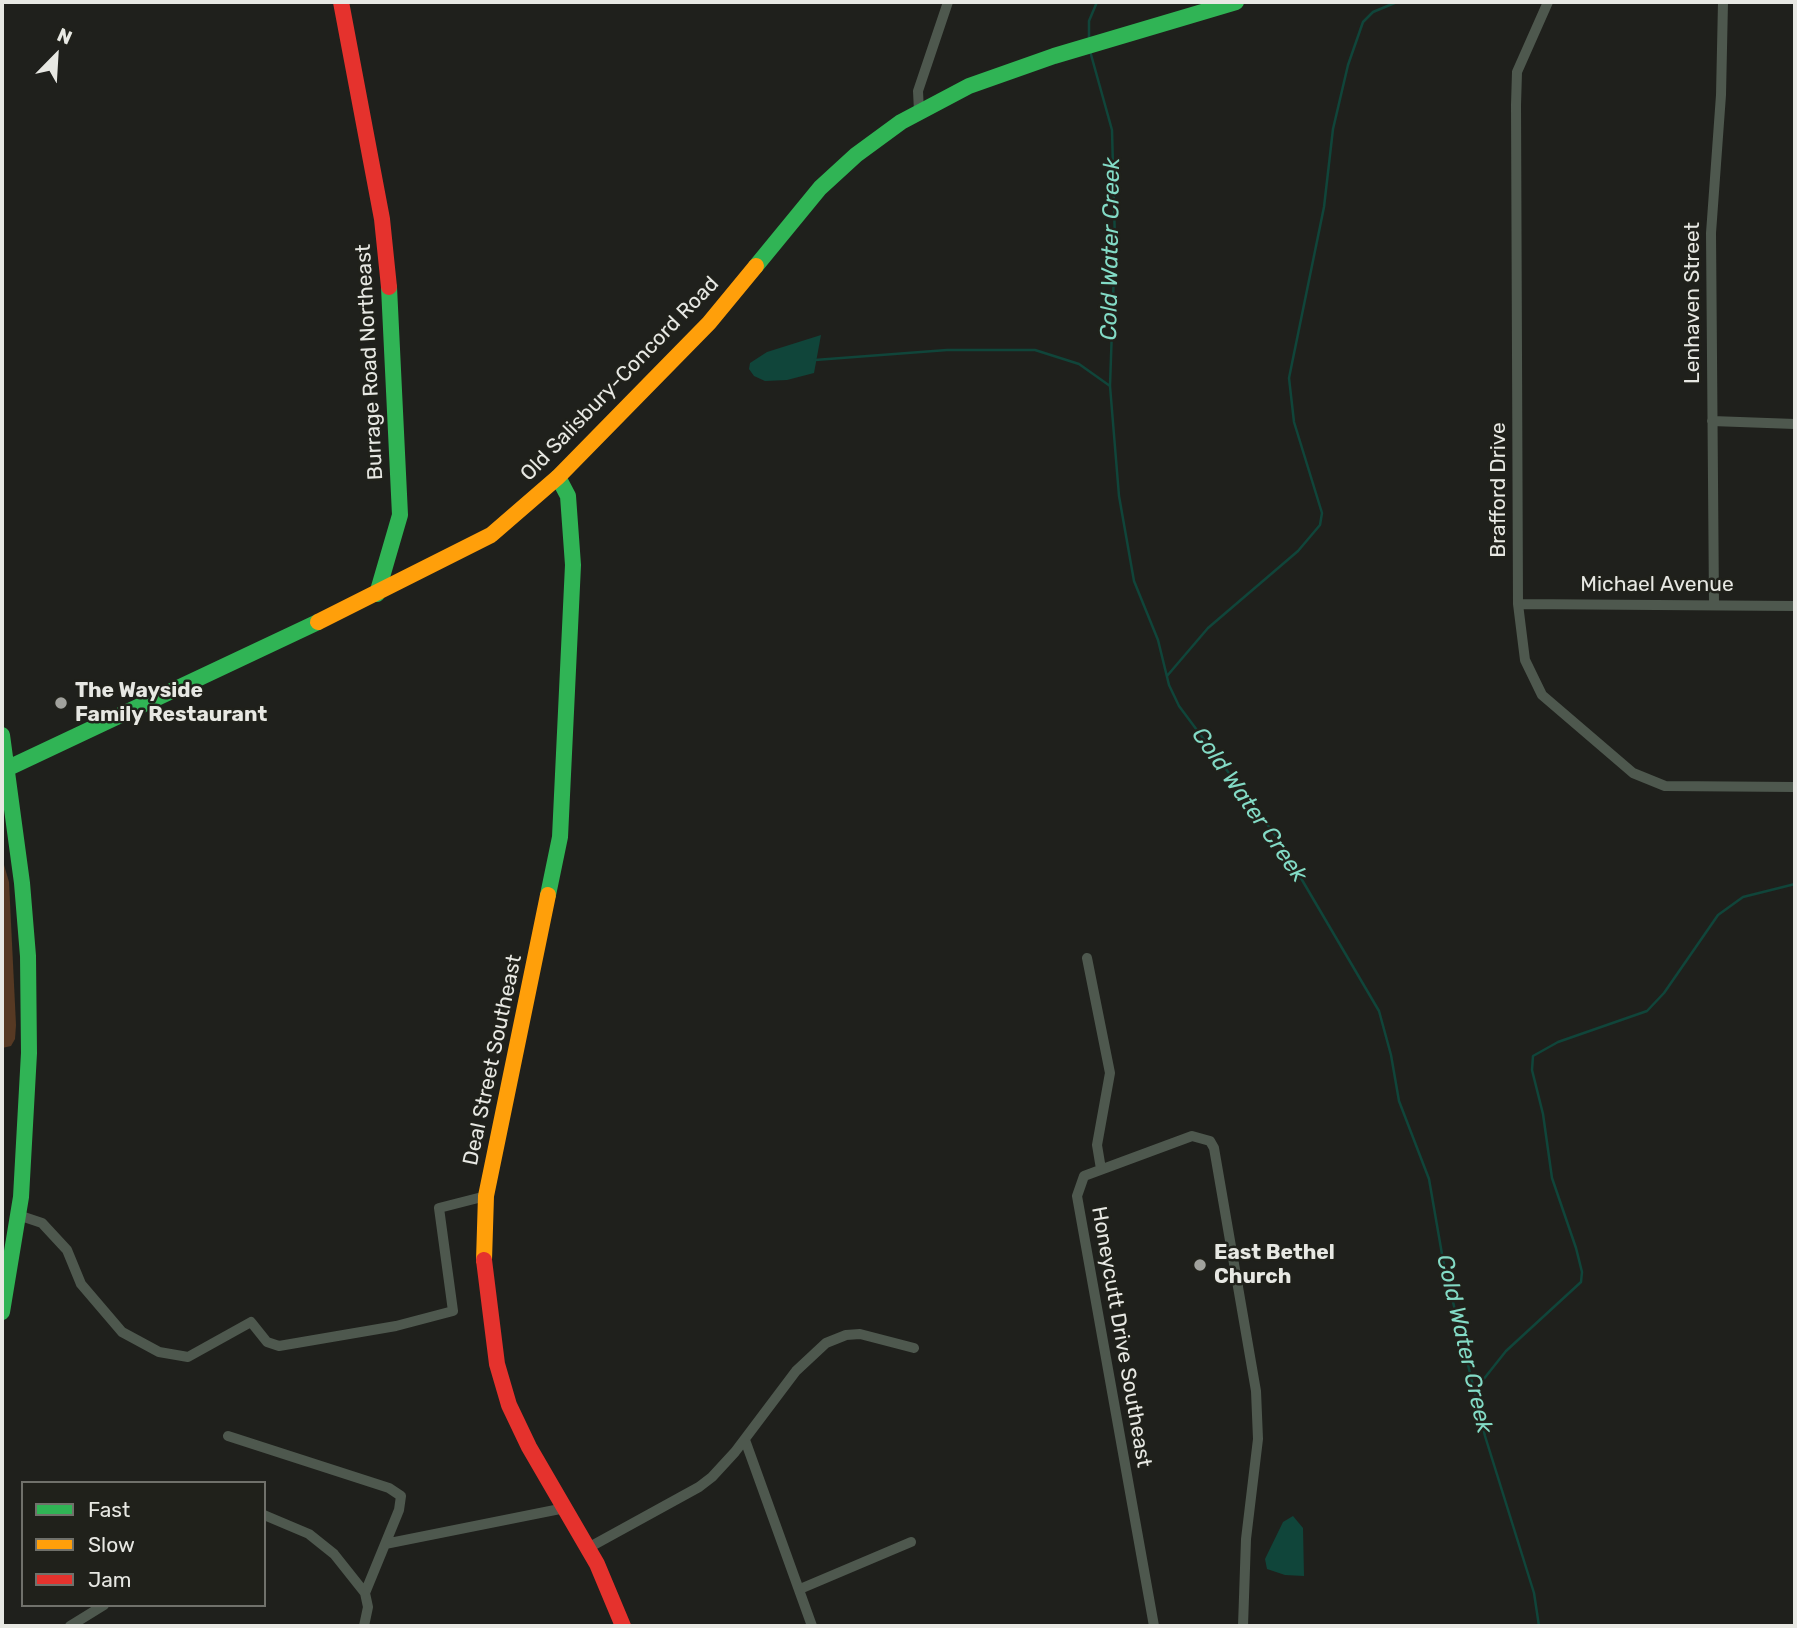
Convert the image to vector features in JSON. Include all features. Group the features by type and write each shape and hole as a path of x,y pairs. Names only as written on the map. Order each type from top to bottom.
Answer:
{"main road":[{"name":"Burrage Road Northeast","path":"341,2 382,219 389,274 392,390 400,515 377,594"},
{"name":"Old Salisbury-Concord Road","path":"5,770 377,594 491,535 558,477 709,323 820,188 864,149 919,111 969,86 1054,56 1236,2"},
{"name":"Deal Street Southeast","path":"558,477 568,496 573,565 560,836 486,1196 484,1270 497,1364 509,1405 529,1447 588,1548 623,1626"},
{"path":"2,736 22,883 29,990 27,1116 18,1215 2,1307"}],"street":[{"path":"919,111 918,92 948,2"},
{"name":"Brafford Drive","path":"1548,2 1517,72 1515,200 1518,604 1525,660 1542,695 1633,773 1665,786 1795,788"},
{"name":"Lenhaven Street","path":"1714,604 1711,233 1724,2"},
{"path":"1712,421 1795,424"},
{"name":"Michael Avenue","path":"1518,604 1795,606"},
{"path":"1087,958 1110,1073 1097,1145 1101,1170"},
{"name":"Honeycutt Drive Southeast","path":"1154,1626 1077,1203 1080,1182 1101,1170 1192,1136 1210,1141 1214,1148 1258,1413 1246,1539 1243,1626"},
{"path":"18,1215 43,1223 67,1250 81,1284 122,1332 159,1352 188,1357 251,1322 267,1342 279,1346 396,1326 453,1311 439,1208 486,1196"},
{"path":"588,1548 699,1487 745,1440 796,1371 826,1343 846,1335 860,1334 914,1348"},
{"path":"229,1436 397,1492 401,1496 399,1510 365,1593"},
{"path":"745,1440 812,1626"},
{"path":"385,1544 565,1508"},
{"path":"266,1517 309,1534 343,1563 365,1593 368,1607 364,1626"},
{"path":"800,1589 911,1542"},
{"path":"70,1626 100,1607"}],"shaded area":[{"path":"821,335 814,373 787,380 765,381 754,376 749,369 750,363 767,352"},
{"path":"2,858 9,882 16,1025 15,1039 11,1046 2,1048"},
{"path":"1293,1516 1303,1528 1304,1576 1285,1575 1267,1569 1265,1559 1283,1522"}],"waterway":[{"name":"Cold Water Creek","path":"1089,41 1089,21 1097,2"},
{"path":"1167,676 1208,628 1298,551 1320,525 1322,513 1294,422 1289,378 1324,207 1333,129 1348,65 1363,22 1373,12 1397,2"},
{"name":"Cold Water Creek","path":"1090,51 1112,130 1115,242 1110,386 1119,496 1134,581 1158,640 1169,685 1179,706 1278,839 1379,1011 1391,1055 1399,1101 1429,1179 1443,1260 1485,1436 1534,1593 1539,1626"},
{"path":"815,360 947,350 1035,350 1079,364 1110,386"},
{"path":"1475,1390 1506,1351 1581,1282 1582,1272 1576,1248 1552,1178 1543,1114 1532,1070 1533,1056 1558,1042 1647,1011 1664,993 1718,915 1743,897 1795,884"}],"traffic: fast":[{"path":"756,266 820,188 856,155 901,122 969,86 1054,56 1236,2"},
{"path":"377,594 400,515 389,287"},
{"path":"548,895 560,837 573,565 568,496 558,477"},
{"path":"2,771 318,622"},
{"path":"2,735 22,883 28,956 29,1053 21,1197 2,1312"}],"traffic: slow":[{"path":"318,622 491,535 558,477 709,323 756,266"},
{"path":"484,1260 486,1196 548,895"}],"traffic: jam":[{"path":"341,2 382,219 389,287"},
{"path":"484,1260 497,1364 509,1405 529,1447 597,1564 623,1626"}],"place":[{"name":"The Wayside Family Restaurant","path":"61,703"},
{"name":"East Bethel Church","path":"1200,1265"}]}
